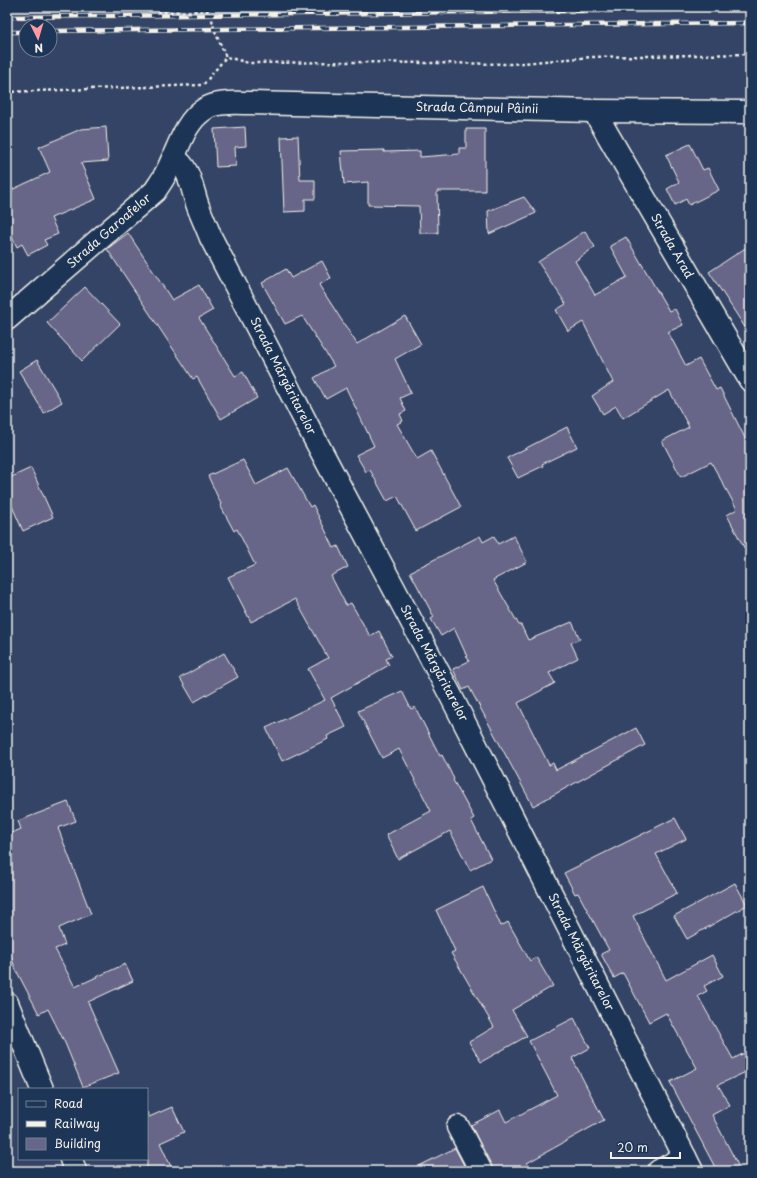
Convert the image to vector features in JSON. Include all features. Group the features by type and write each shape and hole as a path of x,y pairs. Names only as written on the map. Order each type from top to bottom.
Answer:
{"street":[{"name":"Strada Câmpul Pâinii","path":"205,109 225,103 251,103 594,111 750,112"},
{"name":"Strada Garoafelor","path":"7,318 155,191 165,176 191,123 205,109"},
{"name":"Strada Arad","path":"594,111 750,380"},
{"name":"Strada Mărgăritarelor","path":"174,158 179,161 187,172 211,238 310,430 451,696 689,1164"},
{"path":"7,1003 42,1088"},
{"path":"458,1127 481,1171"},
{"path":"71,1160 76,1171"},
{"path":"659,1171 689,1164"}],"path":[{"path":"128,7 161,12 208,12 211,15 214,29 226,57"},
{"path":"226,57 249,63 351,62 511,64 591,57 750,54"},
{"path":"205,109 203,85 226,57"},
{"path":"7,92 203,85"}],"building":[{"path":"106,127 108,161 81,163 96,199 51,218 58,234 44,240 47,245 28,255 22,244 17,247 7,227 7,192 50,172 39,147 81,129"},
{"path":"245,127 246,146 235,147 236,166 216,167 214,129"},
{"path":"466,129 485,129 485,191 437,191 438,233 420,233 419,206 368,205 368,182 344,184 341,151 420,151 420,157 459,154 459,148 466,148"},
{"path":"298,136 300,180 315,180 315,199 305,199 305,211 284,212 281,137"},
{"path":"690,144 703,170 708,168 719,190 689,205 686,199 675,205 667,189 679,182 666,155"},
{"path":"524,197 536,213 489,234 488,211"},
{"path":"585,231 595,247 575,261 595,295 627,277 610,246 626,237 669,311 675,309 683,325 668,332 686,366 699,359 716,390 720,388 750,448 750,559 727,515 737,509 711,462 681,477 662,441 689,427 669,390 623,418 616,406 603,414 592,396 613,382 583,322 568,331 556,310 566,304 538,262"},
{"path":"128,233 172,300 199,285 213,310 199,318 235,376 243,372 257,398 221,419 197,377 193,379 107,249"},
{"path":"750,245 750,335 709,272"},
{"path":"322,261 331,278 319,285 357,344 405,316 421,344 395,359 411,393 400,398 406,411 400,414 403,421 397,424 417,459 431,451 461,507 416,531 397,496 387,501 370,470 366,472 356,455 374,446 346,388 326,399 314,378 334,366 302,316 285,324 262,283 286,269 291,278"},
{"path":"85,287 120,324 82,361 47,323"},
{"path":"37,360 62,402 44,413 19,371"},
{"path":"567,427 577,447 542,464 543,466 518,478 507,458"},
{"path":"243,460 256,485 288,468 310,507 313,505 334,548 338,546 348,567 331,576 346,605 351,603 370,636 379,631 392,656 386,659 389,665 331,698 346,727 327,736 328,739 282,761 266,728 325,700 308,669 328,658 295,599 251,622 228,577 255,565 237,529 234,531 220,505 221,504 208,476"},
{"path":"31,468 53,517 23,531 7,495 7,479"},
{"path":"480,536 483,542 494,536 498,544 514,536 527,562 493,580 519,625 521,625 528,640 572,622 580,639 571,643 578,658 549,673 555,683 518,703 549,765 553,763 556,770 636,728 645,745 533,806 469,687 463,690 453,669 469,661 454,628 441,636 431,619 434,617 410,572"},
{"path":"224,653 238,677 194,702 180,678"},
{"path":"402,691 411,709 415,707 440,756 442,755 454,779 453,780 474,818 471,820 491,859 470,870 450,831 398,859 386,835 431,811 399,749 382,758 358,711"},
{"path":"68,802 76,821 58,828 91,914 59,928 65,945 55,949 75,987 125,964 133,981 88,1002 119,1073 83,1087 65,1043 48,1009 39,1014 16,970 7,946 7,835 21,829 18,821"},
{"path":"675,818 686,839 656,854 677,893 633,916 666,980 712,955 723,976 704,986 707,991 698,996 733,1059 750,1050 750,1070 718,1085 730,1105 712,1115 741,1171 717,1171 670,1082 697,1068 666,1013 649,1022 623,973 614,978 601,954 609,950 578,893 575,894 564,873"},
{"path":"735,883 747,905 687,939 674,916"},
{"path":"483,887 501,926 508,922 530,961 536,957 553,986 512,1010 527,1036 481,1062 469,1042 494,1027 451,953 455,951 436,910"},
{"path":"574,1018 590,1048 572,1058 604,1120 527,1163 531,1171 493,1171 471,1125 500,1110 506,1122 557,1095 529,1041"},
{"path":"172,1107 184,1132 160,1143 173,1171 147,1171 148,1114 149,1117"},
{"path":"455,1148 467,1171 409,1171"}],"railway":[{"path":"7,17 750,9"},
{"path":"58,31 750,23"},
{"path":"7,32 18,32"}]}
